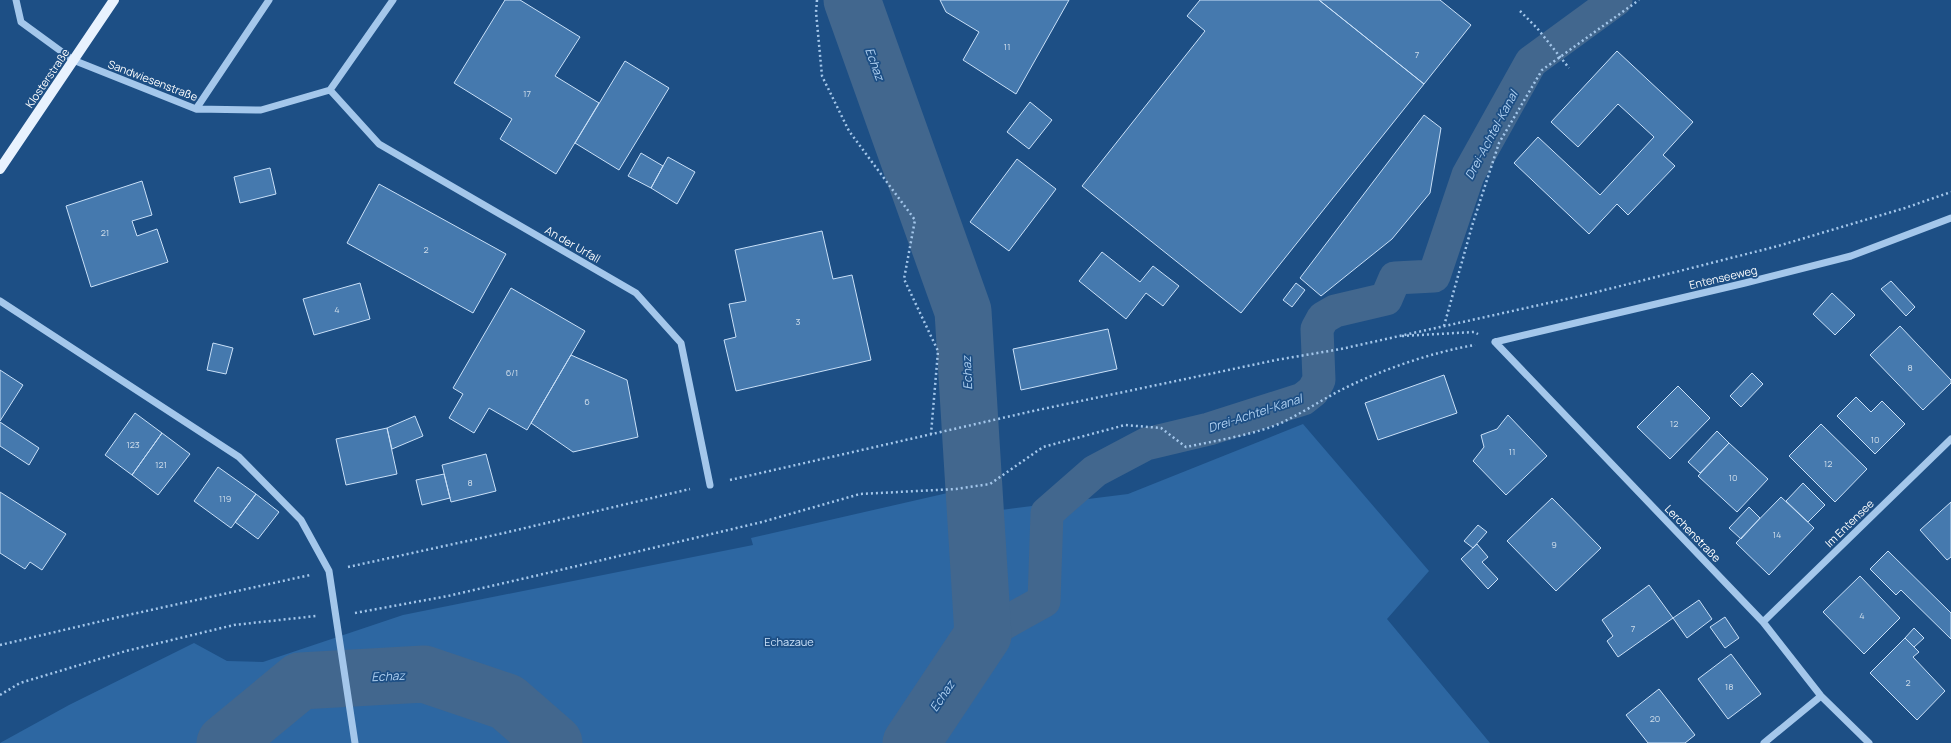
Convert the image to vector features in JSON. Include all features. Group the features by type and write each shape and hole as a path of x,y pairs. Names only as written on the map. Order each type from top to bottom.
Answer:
{"main road":[{"name":"Klosterstraße","path":"0,169 114,0"}],"street":[{"name":"Sandwiesenstraße","path":"16,0 21,22 73,60 196,109 261,110 330,90"},
{"path":"196,109 269,0"},
{"path":"330,90 393,0"},
{"name":"An der Urfall","path":"330,90 379,144 636,293 681,343 710,484"},
{"name":"Entenseeweg","path":"1495,342 1745,283 1851,256 1951,218"},
{"path":"0,301 239,457 301,520 329,571 334,617 355,743"},
{"name":"Lerchenstraße","path":"1495,342 1763,622 1821,696 1869,743"},
{"name":"Im Entensee","path":"1763,622 1951,439"},
{"path":"1764,743 1821,696"}],"path":[{"path":"817,0 816,12 822,76 849,131 915,220 904,279 938,351 931,434"},
{"path":"1444,326 1472,226 1499,143 1542,70 1559,56 1639,0"},
{"path":"1520,11 1537,28 1569,68"},
{"path":"0,645 119,617 504,533 945,430 1276,360 1341,348 1589,294 1778,246 1951,192"},
{"path":"1392,337 1474,332 1495,342"},
{"path":"0,695 20,683 126,651 234,625 309,616 334,617 448,596 762,522 860,494 956,489 990,484 1043,447 1125,425 1161,428 1186,447 1246,433 1282,422 1341,390 1394,368 1455,349 1495,342"}],"green space":[{"name":"Echazaue","path":"1303,424 1429,571 1387,619 1490,743 0,743 69,705 194,643 227,661 263,662 403,615 753,545 751,538 965,489 953,516 1128,494"}],"building":[{"path":"505,0 520,0 580,37 555,76 599,103 556,174 500,139 512,119 454,83"},
{"path":"940,0 1069,0 1016,94 963,60 979,32 946,12"},
{"path":"1200,0 1319,0 1424,84 1241,313 1082,186 1205,31 1187,16"},
{"path":"1319,0 1440,0 1471,25 1424,84"},
{"path":"1617,51 1693,122 1663,155 1675,166 1628,215 1617,204 1589,234 1514,163 1538,137 1600,195 1654,137 1618,104 1578,147 1551,122"},
{"path":"625,61 669,88 619,170 575,143"},
{"path":"1030,102 1052,120 1029,149 1007,132"},
{"path":"1424,115 1441,128 1430,193 1392,239 1321,296 1300,278"},
{"path":"641,153 663,166 651,188 628,176"},
{"path":"668,157 695,172 677,204 651,188"},
{"path":"1017,159 1056,189 1009,251 970,222"},
{"path":"270,168 276,194 240,203 234,177"},
{"path":"142,181 152,215 132,221 137,236 157,229 168,262 91,287 66,206"},
{"path":"379,184 506,254 473,313 347,243"},
{"path":"822,231 833,279 852,275 871,360 736,391 724,340 736,337 729,304 746,301 735,250"},
{"path":"1102,252 1140,282 1153,266 1179,286 1163,306 1146,293 1126,319 1079,281"},
{"path":"1891,281 1915,307 1906,316 1881,289"},
{"path":"360,283 370,319 314,335 303,299"},
{"path":"1296,283 1305,290 1292,307 1283,300"},
{"path":"511,288 585,331 527,430 489,408 474,433 449,418 463,394 453,388"},
{"path":"1832,293 1855,315 1835,335 1813,314"},
{"path":"1900,326 1951,380 1951,383 1923,410 1870,355"},
{"path":"1108,329 1117,369 1021,390 1013,349"},
{"path":"213,343 233,348 226,374 207,370"},
{"path":"571,355 627,380 638,437 573,452 531,423"},
{"path":"0,370 23,385 0,421"},
{"path":"1752,373 1763,384 1741,407 1730,396"},
{"path":"1444,375 1457,413 1378,440 1365,403"},
{"path":"1678,386 1710,418 1670,459 1637,427"},
{"path":"1856,397 1871,412 1882,401 1905,424 1875,454 1837,416"},
{"path":"135,413 162,433 132,475 105,455"},
{"path":"1508,415 1547,456 1506,495 1473,461 1484,447 1481,435 1497,429"},
{"path":"415,416 423,436 392,449 387,428"},
{"path":"0,422 39,448 29,465 0,446"},
{"path":"1821,424 1867,469 1835,502 1789,456"},
{"path":"387,428 397,474 346,485 336,439"},
{"path":"1717,431 1729,443 1700,473 1688,462"},
{"path":"162,433 190,454 158,495 132,475"},
{"path":"1729,443 1768,479 1737,512 1698,476"},
{"path":"486,454 496,491 451,502 442,465"},
{"path":"218,467 256,494 231,528 194,501"},
{"path":"444,474 450,498 422,505 416,480"},
{"path":"1803,483 1825,505 1808,522 1786,501"},
{"path":"0,492 66,534 42,570 30,562 25,569 0,553"},
{"path":"256,494 279,512 258,539 235,522"},
{"path":"1781,497 1814,528 1769,575 1736,543"},
{"path":"1552,498 1601,548 1556,591 1507,541"},
{"path":"1951,502 1951,557 1947,560 1920,530"},
{"path":"1749,507 1760,518 1741,539 1729,528"},
{"path":"1478,525 1487,532 1473,548 1464,541"},
{"path":"1477,544 1488,557 1482,562 1498,579 1488,589 1461,559"},
{"path":"1888,551 1951,613 1951,639 1901,590 1896,595 1870,569"},
{"path":"1860,576 1900,618 1864,654 1823,612"},
{"path":"1649,585 1673,618 1618,657 1607,641 1613,636 1602,620"},
{"path":"1699,600 1712,619 1687,638 1673,618"},
{"path":"1725,617 1739,638 1725,648 1710,627"},
{"path":"1914,628 1924,638 1914,647 1905,638"},
{"path":"1905,638 1919,652 1913,657 1945,691 1917,720 1870,673"},
{"path":"1731,654 1761,694 1728,719 1698,679"},
{"path":"1659,689 1695,735 1685,743 1648,743 1626,715"}],"waterway":[{"name":"Echaz","path":"852,0 963,311 983,635 911,743"},
{"name":"Drei-Achtel-Kanal","path":"983,635 1044,601 1047,513 1095,471 1146,444 1209,429 1303,399 1313,391 1319,380 1317,329 1323,318 1335,311 1386,299 1395,278 1434,276 1468,175 1531,62 1616,0"},
{"name":"Echaz","path":"225,743 300,681 424,674 507,702 554,743"}]}
